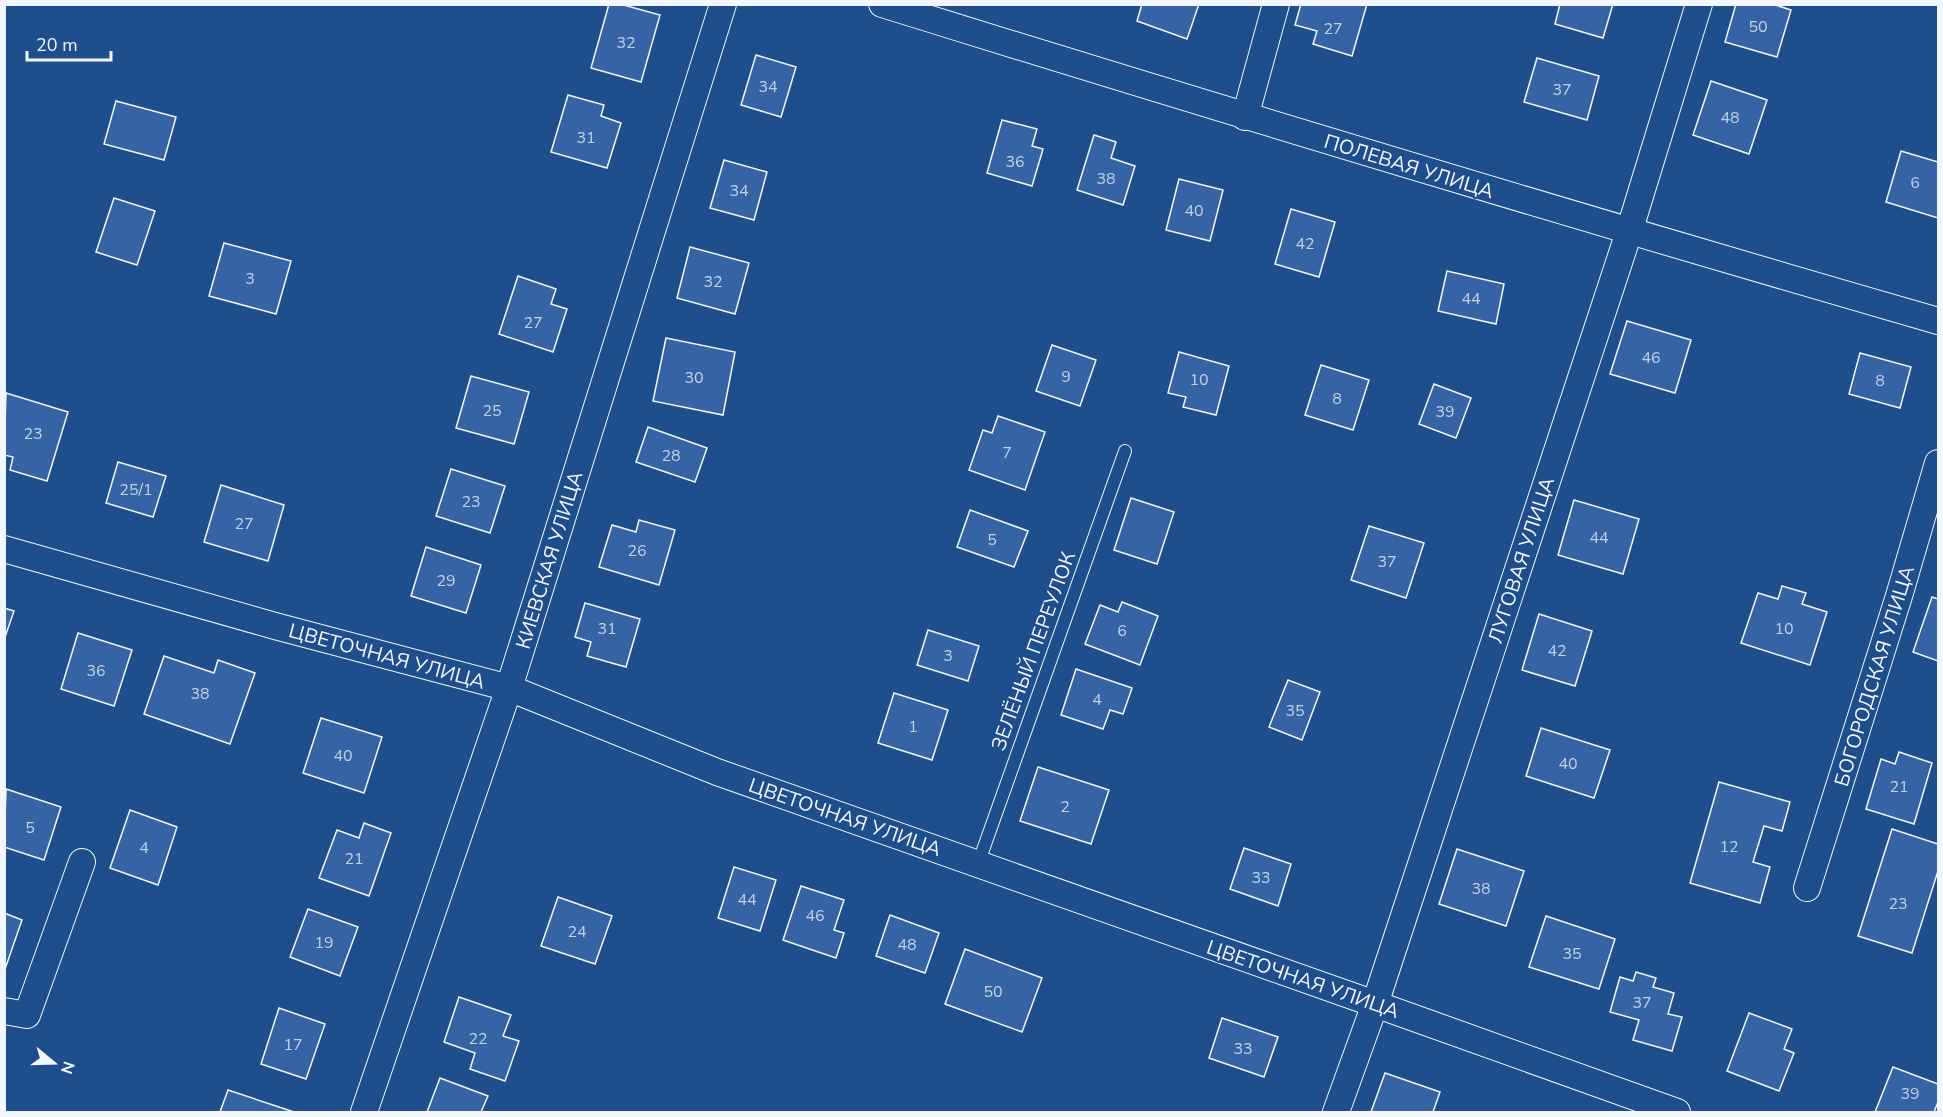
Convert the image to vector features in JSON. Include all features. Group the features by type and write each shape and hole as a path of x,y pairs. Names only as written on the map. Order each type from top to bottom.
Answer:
{"street":[{"name":"КИЕВСКАЯ УЛИЦА","path":"364,1113 509,688 723,4"},
{"name":"ПОЛЕВАЯ УЛИЦА","path":"882,4 1245,117 1629,232 1938,321"},
{"path":"1245,117 1276,4"},
{"name":"ЛУГОВАЯ УЛИЦА","path":"1336,1113 1375,1004 1629,232 1699,4"},
{"name":"БОГОРОДСКАЯ УЛИЦА","path":"1807,888 1896,607 1938,463"},
{"name":"ЦВЕТОЧНАЯ УЛИЦА","path":"4,549 275,626 509,688 717,772 1677,1113"},
{"path":"4,1011 27,1015 82,862"}],"lane":[{"name":"ЗЕЛЁНЫЙ ПЕРЕУЛОК","path":"978,864 1125,451"}],"building":[{"path":"609,4 620,4 660,15 641,82 591,68"},
{"path":"1142,4 1199,4 1187,39 1137,21"},
{"path":"1301,4 1367,4 1352,56 1313,44 1317,31 1295,25"},
{"path":"1560,4 1613,4 1603,38 1555,24"},
{"path":"1736,4 1772,4 1791,10 1777,57 1725,42"},
{"path":"756,55 796,67 781,117 741,105"},
{"path":"1537,58 1599,76 1587,120 1524,102"},
{"path":"1711,81 1767,100 1749,154 1693,135"},
{"path":"568,95 604,105 601,116 621,123 607,168 551,152"},
{"path":"116,101 176,117 164,160 104,144"},
{"path":"1002,120 1037,129 1032,146 1043,149 1032,186 987,173"},
{"path":"1094,135 1116,142 1111,158 1135,166 1123,205 1077,190"},
{"path":"1901,151 1938,162 1938,218 1886,202"},
{"path":"724,160 767,172 754,220 710,208"},
{"path":"1179,179 1223,190 1210,241 1166,230"},
{"path":"114,198 155,211 137,265 96,252"},
{"path":"1291,209 1335,222 1319,277 1275,264"},
{"path":"224,243 291,261 276,314 209,296"},
{"path":"690,247 749,263 735,314 677,298"},
{"path":"1447,271 1504,284 1496,324 1438,311"},
{"path":"518,276 556,289 551,304 567,309 553,352 499,334"},
{"path":"1627,321 1691,340 1675,393 1610,374"},
{"path":"666,338 735,352 723,415 653,401"},
{"path":"1052,345 1096,360 1080,406 1036,391"},
{"path":"1179,352 1229,366 1216,415 1183,407 1186,397 1168,393"},
{"path":"1860,353 1911,367 1900,408 1849,394"},
{"path":"1321,365 1369,380 1353,430 1305,415"},
{"path":"471,376 529,392 514,444 456,428"},
{"path":"1434,384 1471,398 1456,438 1419,424"},
{"path":"6,393 68,412 47,481 10,470 13,457 4,455"},
{"path":"998,416 1045,432 1025,490 969,470 983,430 992,433"},
{"path":"648,427 707,448 695,482 636,462"},
{"path":"118,462 166,476 153,517 106,503"},
{"path":"451,469 505,486 490,533 436,516"},
{"path":"221,485 284,505 268,561 204,542"},
{"path":"1131,498 1174,512 1157,564 1114,550"},
{"path":"1574,500 1639,519 1623,574 1558,555"},
{"path":"970,510 1028,531 1014,567 957,547"},
{"path":"639,520 675,530 659,585 599,567 612,525 636,532"},
{"path":"1369,526 1424,543 1406,598 1351,580"},
{"path":"426,547 481,565 466,613 411,596"},
{"path":"1782,586 1806,593 1802,604 1827,612 1810,665 1741,643 1758,593 1778,599"},
{"path":"1932,597 1938,599 1938,661 1913,652"},
{"path":"1122,602 1158,616 1140,665 1085,644 1100,605 1118,612"},
{"path":"585,603 640,619 626,667 587,656 591,642 575,637"},
{"path":"4,608 14,611 4,640"},
{"path":"1539,614 1592,631 1575,686 1522,670"},
{"path":"928,630 979,646 968,681 917,665"},
{"path":"78,633 132,650 114,706 61,689"},
{"path":"164,656 214,673 218,660 255,673 230,744 144,714"},
{"path":"1076,669 1132,688 1123,714 1110,710 1103,729 1061,715"},
{"path":"1288,680 1320,692 1302,740 1269,727"},
{"path":"894,693 948,710 932,760 878,743"},
{"path":"321,718 382,737 364,793 303,773"},
{"path":"1541,728 1610,750 1594,798 1526,776"},
{"path":"1899,752 1932,763 1914,824 1866,809 1881,759 1895,764"},
{"path":"1038,767 1109,790 1091,844 1020,821"},
{"path":"1719,782 1790,802 1782,831 1764,826 1753,862 1770,867 1760,903 1690,883"},
{"path":"6,789 61,807 44,860 4,847"},
{"path":"130,810 177,827 158,885 110,868"},
{"path":"364,823 391,833 369,896 319,878 337,830 359,838"},
{"path":"1892,829 1938,844 1938,871 1912,953 1858,936"},
{"path":"1244,848 1291,864 1278,906 1230,889"},
{"path":"1457,849 1524,871 1506,926 1439,904"},
{"path":"734,867 776,880 760,931 718,918"},
{"path":"801,886 844,900 834,930 844,933 836,958 783,940"},
{"path":"558,897 612,916 595,964 541,946"},
{"path":"308,909 358,927 340,976 290,957"},
{"path":"4,913 22,920 4,972"},
{"path":"890,915 939,933 925,973 876,956"},
{"path":"1546,916 1615,939 1599,989 1529,967"},
{"path":"965,949 1042,978 1022,1032 945,1004"},
{"path":"1636,972 1656,978 1653,987 1674,993 1668,1014 1682,1017 1672,1051 1633,1040 1639,1020 1610,1012 1620,977 1633,981"},
{"path":"459,997 511,1015 503,1036 519,1041 505,1081 470,1069 475,1053 444,1042"},
{"path":"279,1008 325,1024 306,1079 261,1064"},
{"path":"1749,1013 1792,1029 1784,1049 1794,1053 1779,1091 1727,1071"},
{"path":"1222,1018 1278,1037 1264,1077 1209,1058"},
{"path":"1893,1067 1938,1084 1938,1102 1934,1112 1875,1112"},
{"path":"1385,1073 1440,1092 1433,1112 1371,1112"},
{"path":"440,1078 488,1096 481,1112 427,1112"},
{"path":"228,1090 294,1112 220,1112"}]}
